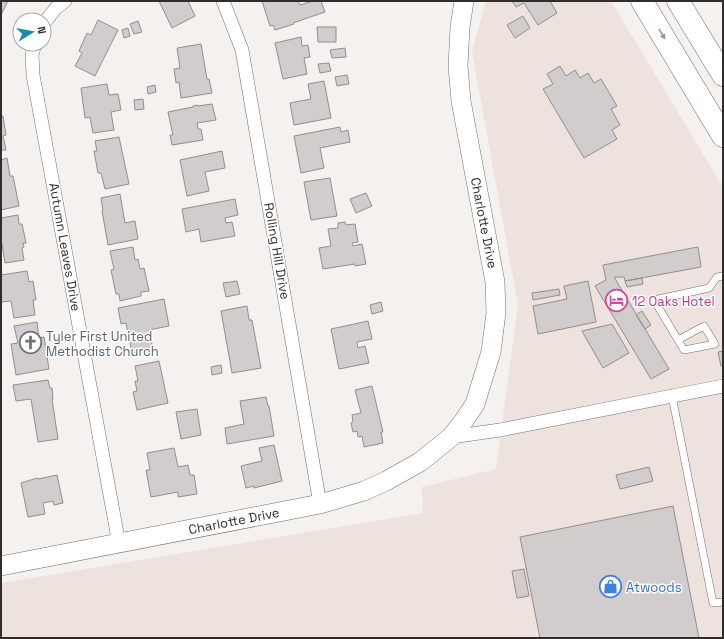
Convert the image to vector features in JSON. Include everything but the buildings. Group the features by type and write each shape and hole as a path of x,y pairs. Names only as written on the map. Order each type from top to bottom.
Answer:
{"highway":[{"path":"642,1 723,136"},
{"path":"678,1 723,75"}],"street":[{"path":"52,13 66,1"},
{"name":"Rolling Hill Drive","path":"224,1 242,50 320,504"},
{"name":"Charlotte Drive","path":"1,566 320,504 364,491 386,481 420,462 451,437 475,404 491,352 496,313 495,282 461,101 458,66 460,26 464,1"},
{"name":"Autumn Leaves Drive","path":"33,52 33,75 119,544"},
{"path":"451,437 500,430 723,386"}],"lane":[{"path":"678,340 704,326 715,344 684,350 678,340 654,300 709,288 717,277 723,276"},
{"path":"672,396 713,603 723,602"}],"shaded area":[{"path":"486,1 611,1 723,187 723,638 1,638 1,583 423,513 422,487 496,469 518,305 472,52"}],"place":[{"name":"12 Oaks Hotel","path":"616,301"},
{"name":"Tyler First United Methodist Church","path":"31,343"},
{"name":"Atwoods","path":"610,587"}]}
